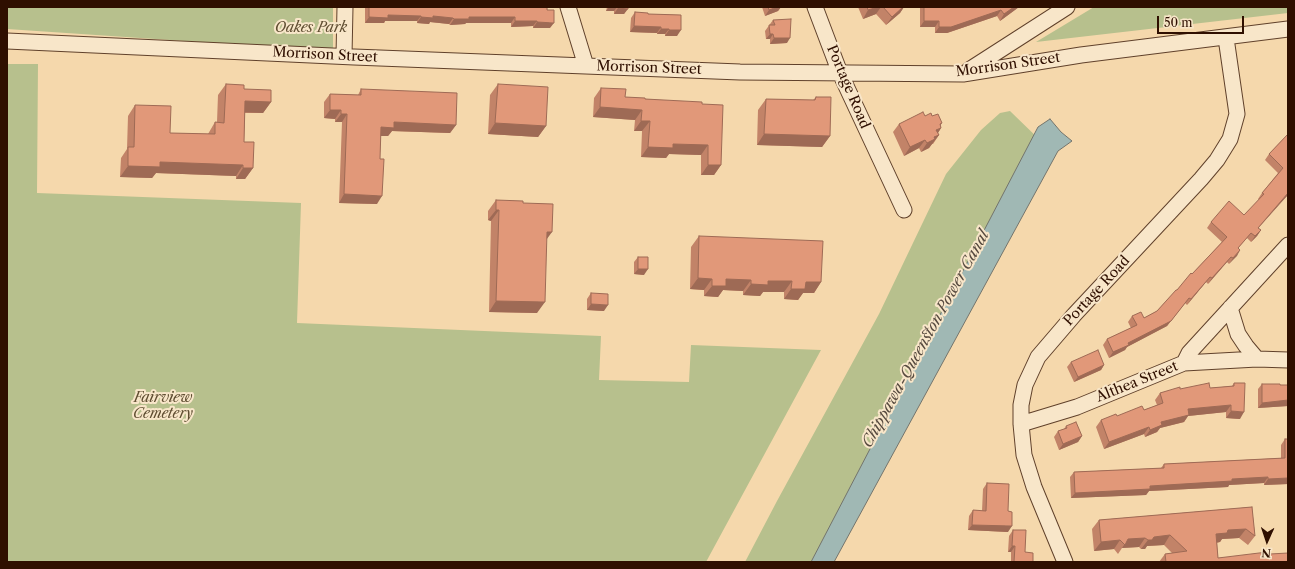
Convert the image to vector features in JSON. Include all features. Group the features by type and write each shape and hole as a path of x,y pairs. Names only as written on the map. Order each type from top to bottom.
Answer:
{"street":[{"path":"344,56 345,7"},
{"path":"568,7 586,66"},
{"name":"Portage Road","path":"815,7 840,73 904,210"},
{"path":"963,74 1067,7"},
{"name":"Morrison Street","path":"7,41 740,72 963,74 1081,55 1226,38 1288,29"},
{"name":"Portage Road","path":"1065,562 1034,487 1024,455 1021,405 1025,385 1038,356 1205,174 1217,160 1230,139 1237,114 1226,38"},
{"path":"1184,363 1189,353 1288,245"},
{"path":"1230,308 1238,334 1257,359"},
{"name":"Althea Street","path":"1021,424 1077,407 1184,363 1257,359 1288,360"}],"green space":[{"name":"Oakes Park","path":"7,7 333,7 333,51 7,29"},
{"path":"1094,7 1288,7 1288,13 1036,42"},
{"name":"Fairview Cemetery","path":"7,64 38,64 37,193 301,203 297,323 601,336 599,380 689,382 691,345 821,350 706,562 7,562"},
{"path":"1010,111 1044,144 814,562 745,562 879,314 946,174 981,130 1000,113"}],"water":[{"name":"Chippawa-Queenston Power Canal","path":"1050,119 1061,132 1072,141 1058,151 834,562 811,562 1038,127"}],"building":[{"path":"369,7 547,7 547,10 554,10 554,23 515,21 515,17 469,17 469,19 454,19 433,16 433,18 388,15 388,18 369,17"},
{"path":"628,7 628,9 618,8"},
{"path":"768,7 777,7 769,10"},
{"path":"867,7 878,7 868,10"},
{"path":"883,7 903,7 892,17"},
{"path":"924,7 1014,7 1004,14 1001,10 951,27 939,27 939,21 924,21"},
{"path":"635,12 681,15 681,30 661,29 661,27 634,26"},
{"path":"791,19 790,38 774,38 773,34 770,34 769,25 775,25 773,20"},
{"path":"226,84 244,85 244,89 271,90 271,102 245,101 244,142 254,142 253,168 243,168 243,165 160,162 160,167 128,166 128,147 134,147 135,105 171,106 170,133 215,134 215,122 224,123"},
{"path":"498,84 548,87 546,126 495,123"},
{"path":"601,88 626,89 625,97 702,102 702,104 723,105 721,165 708,165 708,145 673,144 673,148 648,147 650,121 641,121 642,110 600,107"},
{"path":"361,89 457,93 456,125 394,122 394,128 381,127 380,159 384,159 382,196 344,194 347,114 341,114 341,110 330,110 330,94 361,95"},
{"path":"816,97 831,97 830,136 764,134 766,99 815,100"},
{"path":"923,112 925,116 931,113 932,116 938,114 942,123 940,124 941,128 936,130 939,135 927,143 925,140 910,147 899,124"},
{"path":"1288,134 1288,193 1258,228 1261,230 1255,236 1251,233 1238,248 1240,250 1233,258 1231,257 1212,278 1210,277 1191,299 1189,298 1171,321 1128,343 1129,345 1113,352 1107,339 1137,325 1132,316 1141,312 1144,318 1157,311 1191,273 1192,274 1227,237 1211,222 1229,201 1244,215 1264,194 1262,193 1283,168 1269,154"},
{"path":"496,200 553,204 552,232 547,232 545,302 496,301 499,210 496,210"},
{"path":"699,236 823,241 821,282 806,282 805,289 791,289 792,281 768,281 768,285 751,284 751,280 726,279 726,286 712,286 712,279 698,278"},
{"path":"638,257 648,257 648,269 638,269"},
{"path":"591,293 608,294 608,305 591,304"},
{"path":"1098,350 1104,365 1078,377 1071,362"},
{"path":"1209,383 1210,388 1234,386 1234,383 1245,383 1244,412 1231,411 1231,405 1188,409 1189,415 1161,422 1162,425 1150,430 1149,427 1109,442 1101,420 1116,414 1117,416 1142,406 1144,410 1163,403 1160,393 1180,387 1180,389"},
{"path":"1262,384 1288,385 1288,400 1262,403"},
{"path":"1076,422 1082,436 1063,444 1058,431 1067,428 1066,426"},
{"path":"1285,439 1288,439 1288,478 1268,479 1268,477 1232,479 1232,481 1150,486 1150,489 1075,493 1074,472 1164,468 1164,464 1285,458"},
{"path":"987,483 1009,484 1008,511 1012,512 1012,526 972,525 973,510 986,511"},
{"path":"1252,507 1255,536 1246,529 1228,530 1227,533 1216,534 1218,558 1270,552 1270,554 1288,553 1288,562 1166,562 1165,554 1187,551 1170,535 1154,537 1152,540 1145,538 1128,539 1125,545 1120,540 1101,542 1099,520"},
{"path":"1013,530 1026,530 1025,552 1033,553 1033,562 1014,562 1015,546 1012,546"}]}
